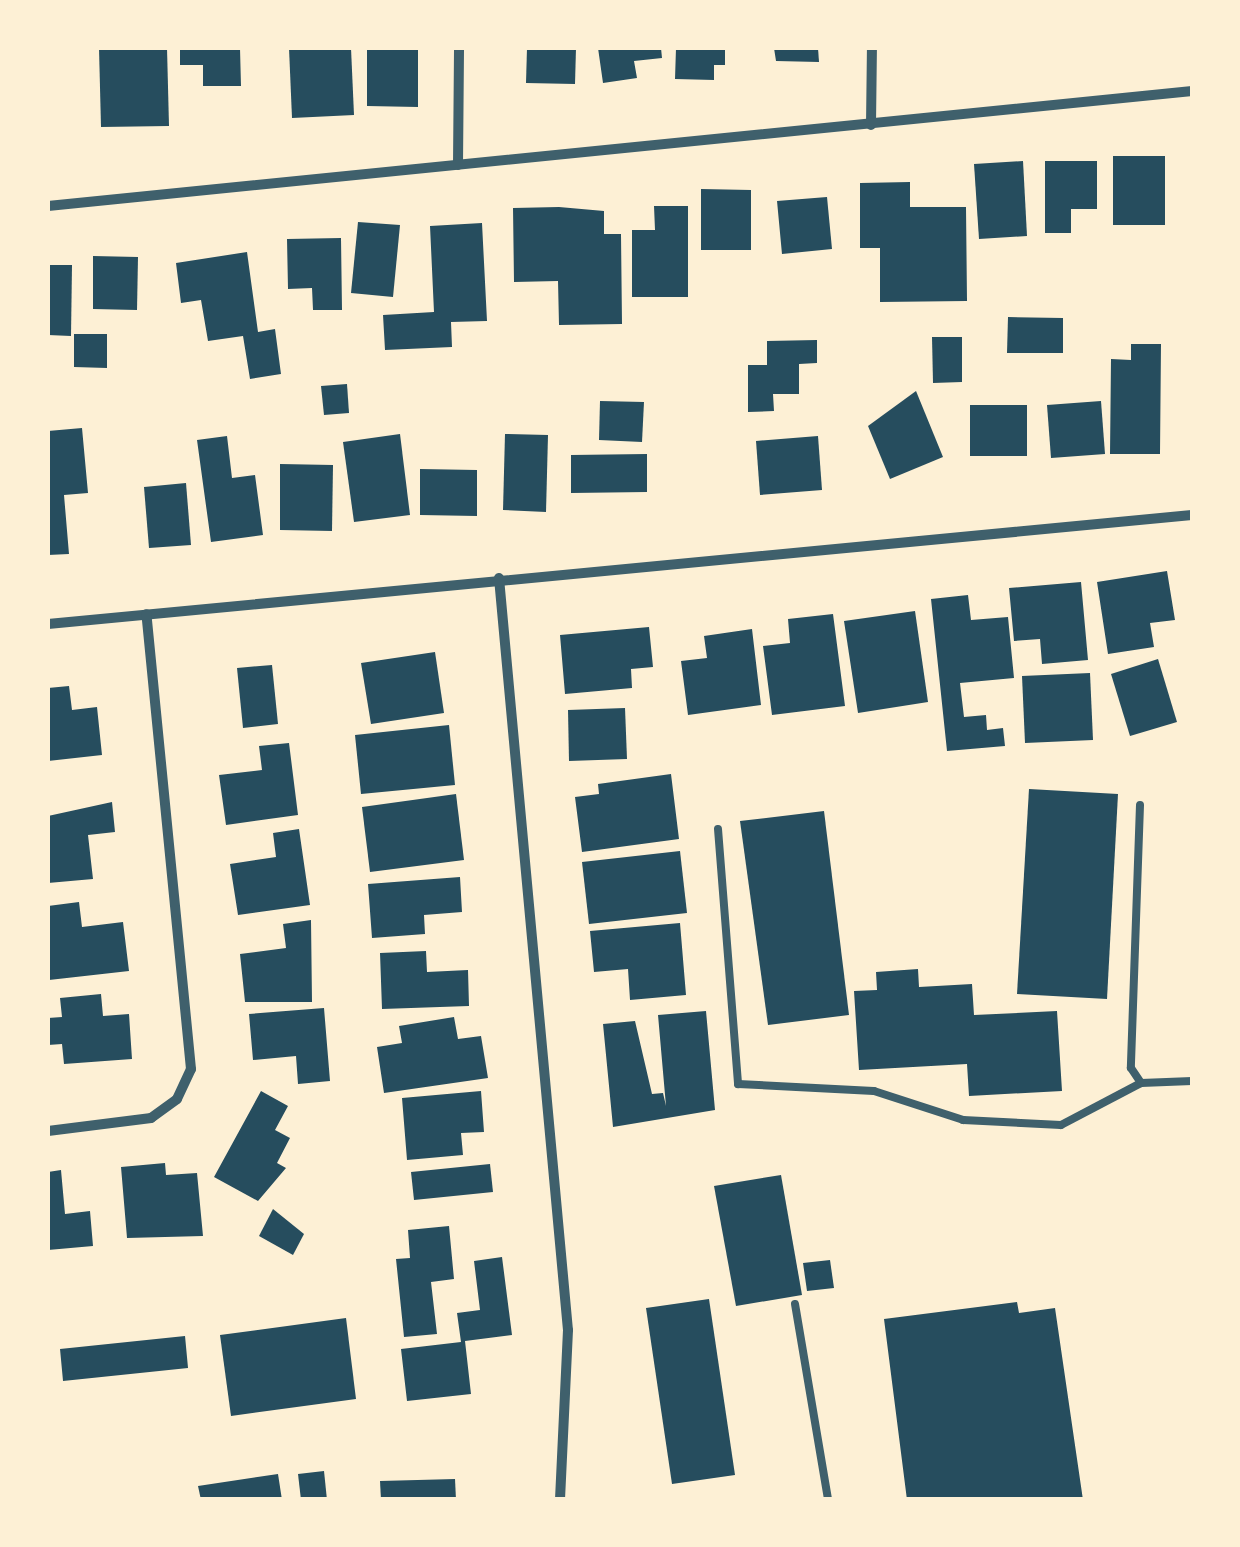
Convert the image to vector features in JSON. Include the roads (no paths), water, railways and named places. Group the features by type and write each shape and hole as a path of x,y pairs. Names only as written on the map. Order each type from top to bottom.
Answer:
{"street":[{"path":"458,164 460,48"},
{"path":"871,124 872,48"},
{"path":"48,206 1192,91"},
{"path":"48,624 499,578 1192,515"},
{"path":"499,578 568,1330 560,1500"},
{"path":"48,1130 150,1118 178,1099 191,1069 146,614"}],"lane":[{"path":"1140,805 1131,1068 1141,1083"},
{"path":"718,829 738,1084 874,1091 963,1120 1061,1125 1141,1083 1192,1081"},
{"path":"795,1304 828,1500"}]}
